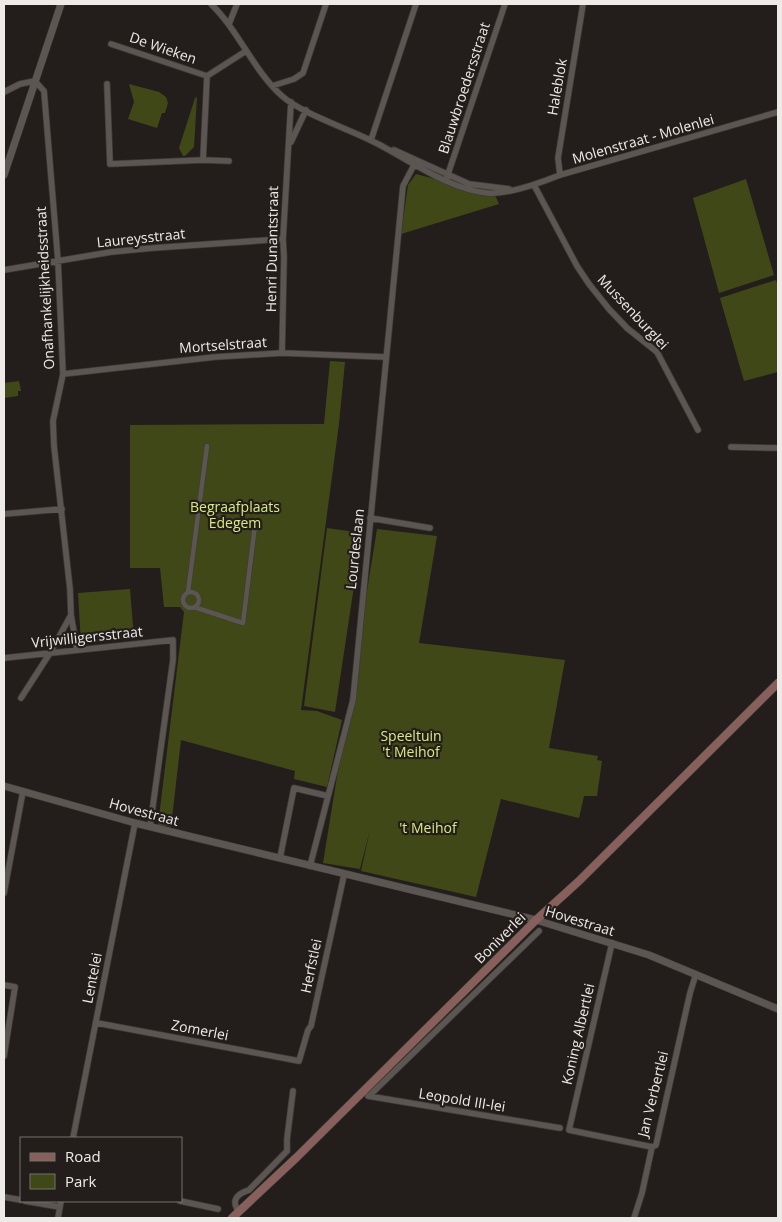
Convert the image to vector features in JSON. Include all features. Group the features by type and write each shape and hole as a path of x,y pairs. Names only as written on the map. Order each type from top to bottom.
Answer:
{"main road":[{"name":"Boniverlei","path":"232,1218 365,1094 536,920 579,881 778,683"}],"street":[{"path":"4,175 60,4"},
{"path":"211,4 230,24 246,51 272,86 291,102 371,140 414,165 447,177"},
{"path":"230,24 237,4"},
{"path":"272,86 294,79 303,73 326,4"},
{"path":"371,140 416,4"},
{"name":"Blauwbroedersstraat","path":"447,177 505,4"},
{"name":"Haleblok","path":"560,176 558,158 584,4"},
{"name":"De Wieken","path":"110,44 206,76"},
{"name":"De Wieken","path":"206,76 246,51"},
{"name":"De Wieken","path":"203,160 206,76"},
{"path":"4,92 20,84 35,81"},
{"name":"Onafhankelijkheidsstraat","path":"35,81 44,91 58,261 63,374 53,421 54,449 62,509 71,615 77,650"},
{"path":"107,84 110,164 203,160 229,161"},
{"name":"Henri Dunantstraat","path":"282,353 283,239 291,102"},
{"name":"Henri Dunantstraat","path":"289,146 306,110"},
{"name":"Molenstraat - Molenlei","path":"447,177 469,184 514,189 534,185 778,112"},
{"path":"386,148 404,153 447,177"},
{"name":"Lourdeslaan","path":"310,866 353,700 403,186 414,165"},
{"name":"Mussenburglei","path":"534,185 577,266 589,284 627,328 657,352 698,430"},
{"name":"Laureysstraat","path":"4,270 153,248 283,239"},
{"name":"Mortselstraat","path":"63,374 282,353 386,357"},
{"path":"207,446 188,592 183,597 186,607 194,607 243,624 255,525"},
{"path":"731,447 778,448"},
{"path":"4,514 62,509"},
{"path":"370,518 430,528"},
{"path":"188,592 196,593 199,598 198,603 194,607"},
{"path":"21,698 50,653 71,615"},
{"name":"Vrijwilligersstraat","path":"4,658 173,640 172,668 150,827"},
{"name":"Hovestraat","path":"4,786 150,827 536,920 648,955 778,1009"},
{"path":"280,858 294,788 328,796"},
{"path":"4,893 23,791"},
{"name":"Lentelei","path":"73,1137 135,823"},
{"name":"Herfstlei","path":"299,1062 308,1030 311,1026 344,874"},
{"name":"Boniverlei","path":"365,1094 539,931"},
{"name":"Koning Albertlei","path":"612,943 568,1130 652,1147"},
{"name":"Jan Verbertlei","path":"634,1218 642,1193 652,1147 656,1145 690,993 696,974"},
{"path":"4,985 15,987 4,1056"},
{"name":"Zomerlei","path":"96,1023 299,1062"},
{"path":"240,1212 235,1206 234,1201 237,1197 249,1190 287,1151 293,1091"},
{"name":"Leopold III-lei","path":"365,1094 560,1128"},
{"path":"287,1151 297,1157"},
{"path":"4,1197 20,1200"},
{"path":"182,1201 218,1209"},
{"path":"49,1203 60,1204 58,1218"}],"green space":[{"path":"129,84 159,92 166,97 168,103 157,128 128,119 134,102"},
{"path":"197,97 194,147 183,156 179,148 195,98"},
{"path":"416,174 495,195 499,204 401,234 408,185"},
{"path":"746,179 774,275 719,293 693,198"},
{"path":"776,280 778,287 778,372 744,381 720,298"},
{"name":"Begraafplaats Edegem","path":"330,361 345,362 339,424 301,710 317,711 342,720 327,787 294,779 295,771 181,740 171,827 158,825 184,612 180,607 164,607 160,568 130,568 130,425 324,424"},
{"path":"19,381 21,391 18,391 18,396 4,398 4,383"},
{"path":"327,528 362,533 335,712 304,706"},
{"path":"377,529 437,536 419,643 565,660 549,748 598,756 597,760 602,761 597,796 584,796 579,818 501,799 476,897 361,871 370,830 360,869 323,863"},
{"path":"130,589 134,638 81,644 78,593"}],"park label":[{"name":"Speeltuin 't Meihof","path":"411,744"},
{"name":"'t Meihof","path":"428,828"}]}
